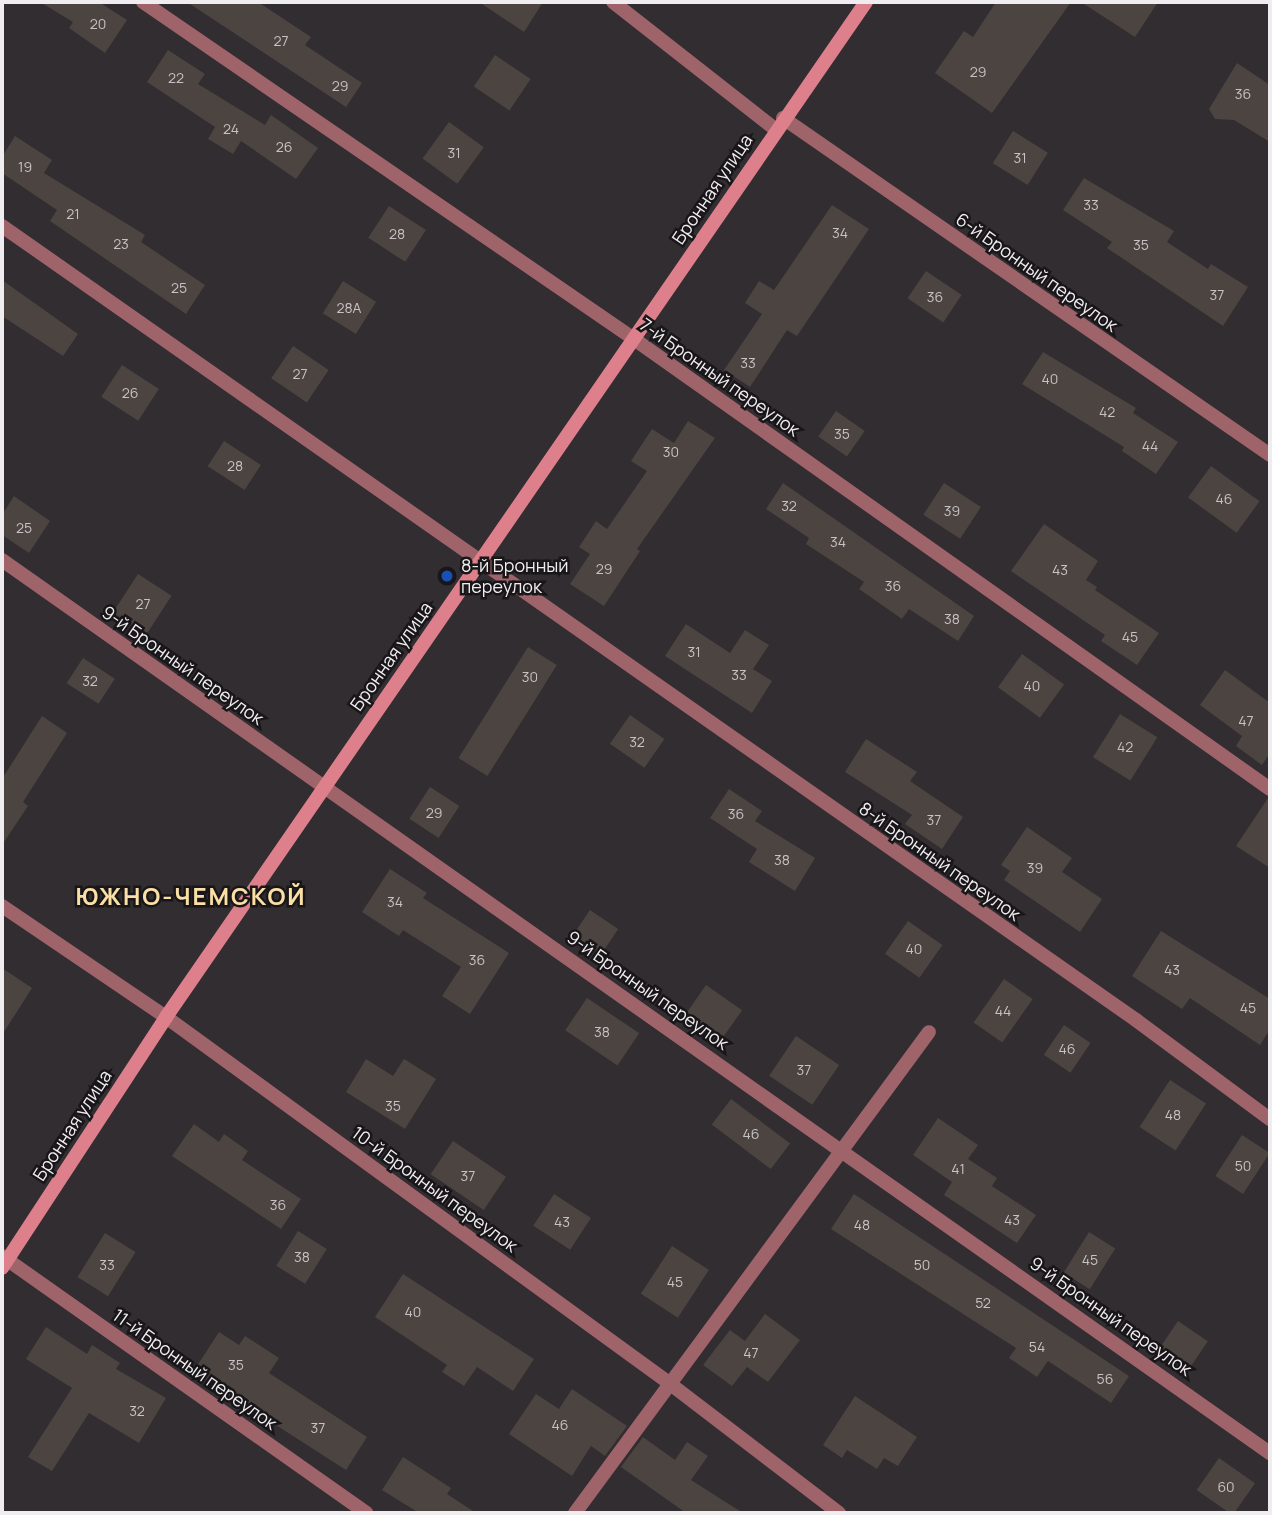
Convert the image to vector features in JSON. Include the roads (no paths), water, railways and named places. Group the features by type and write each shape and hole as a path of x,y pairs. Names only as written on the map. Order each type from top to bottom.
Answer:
{"street":[{"name":"7-й Бронный переулок","path":"143,2 634,339 1270,789"},
{"name":"6-й Бронный переулок","path":"613,2 779,124 1270,455"},
{"name":"Бронная улица","path":"4,1261 166,1017 634,339 779,124 866,2"},
{"name":"8-й Бронный переулок","path":"2,226 481,560 1270,1119"},
{"name":"9-й Бронный переулок","path":"2,560 323,788 843,1148 1270,1453"},
{"name":"10-й Бронный переулок","path":"2,906 166,1017 669,1383 839,1513"},
{"path":"575,1513 929,1032"},
{"name":"11-й Бронный переулок","path":"4,1261 366,1513"}],"place":[{"name":"8-й Бронный переулок","path":"447,576"}],"district":[{"name":"ЮЖНО-ЧЕМСКОЙ","path":"191,896"}]}
